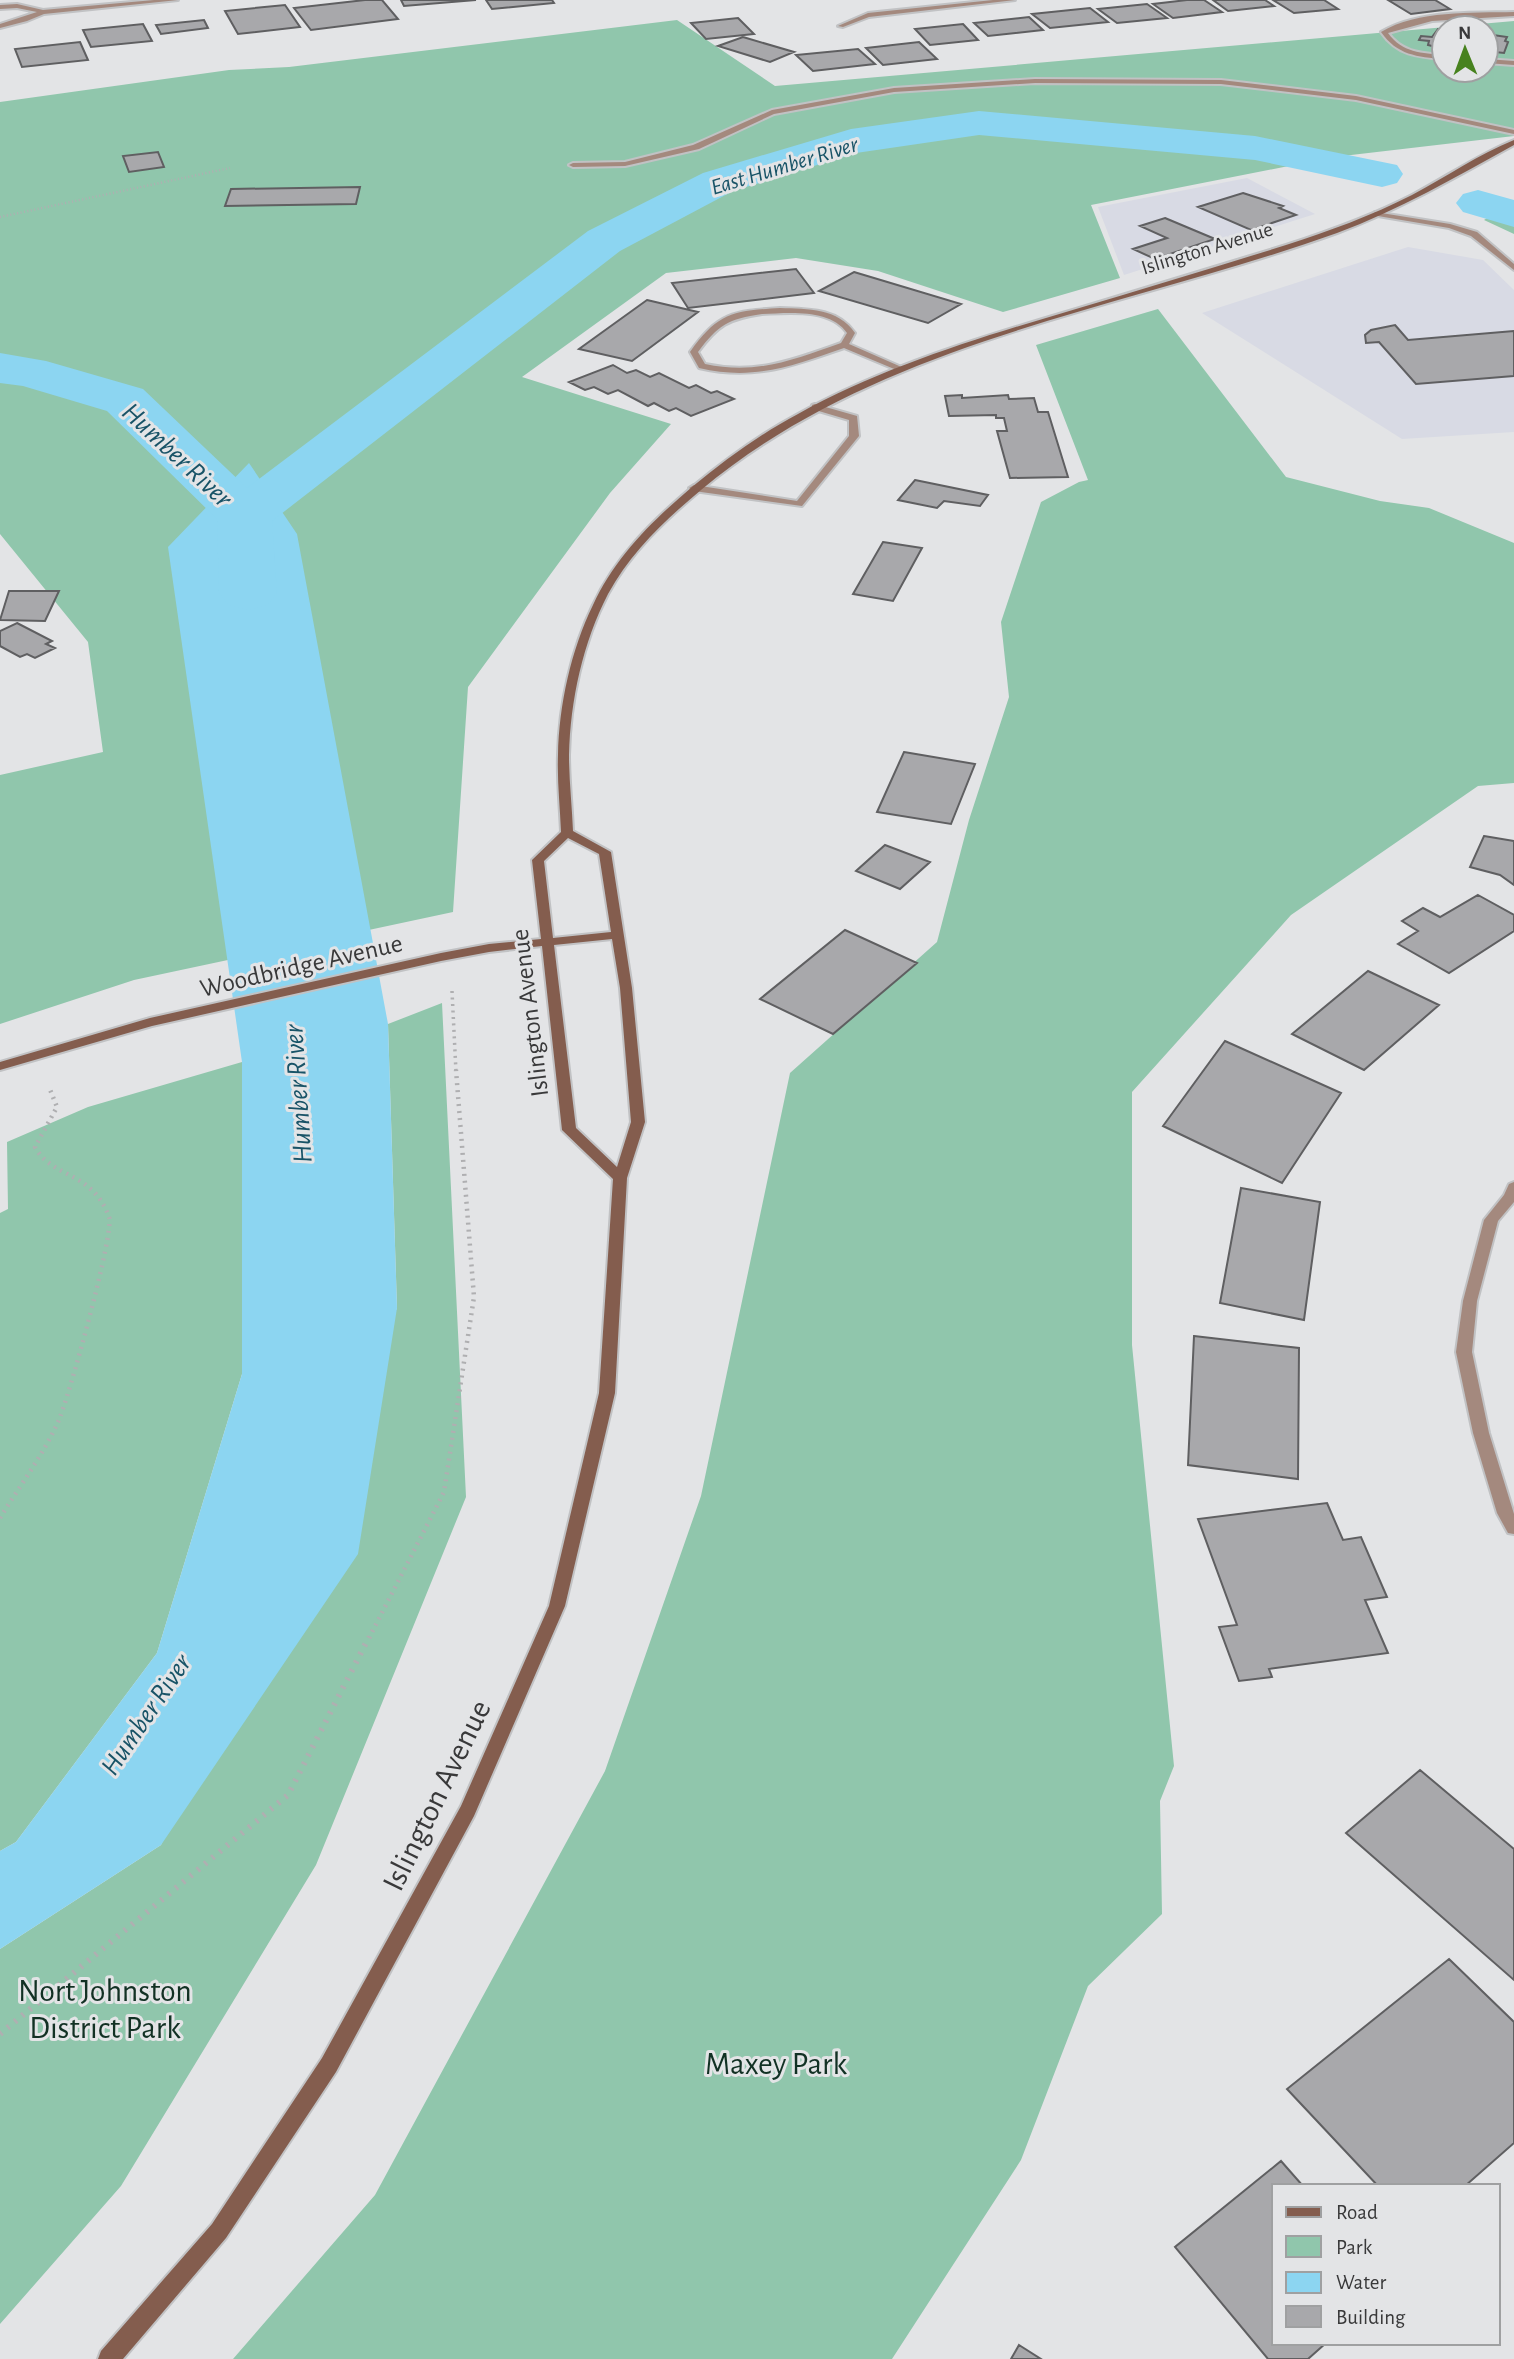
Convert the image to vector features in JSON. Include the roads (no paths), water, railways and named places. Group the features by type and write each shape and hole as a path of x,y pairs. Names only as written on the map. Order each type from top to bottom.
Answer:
{"main road":[{"name":"Islington Avenue","path":"620,1178 569,1130 538,860 566,833 564,731 574,678 596,608 621,563 649,531 694,488 728,461 815,407 902,369 1256,258 1378,214 1514,142"},
{"name":"Islington Avenue","path":"109,2359 219,2231 329,2065 468,1810 556,1606 607,1393 620,1178 638,1122 626,988 605,852 566,833"},
{"name":"Woodbridge Avenue","path":"0,1066 150,1021 440,957 618,935"}],"street":[{"path":"0,7 17,6 43,12 175,0"},
{"path":"841,26 868,15 1012,0"},
{"path":"0,26 43,12"},
{"path":"1430,19 1407,23 1384,32 1392,46 1417,55 1430,56"},
{"path":"573,165 625,164 696,147 772,111 894,90 1035,81 1221,82 1356,98 1514,132"},
{"path":"1378,214 1450,226 1474,234 1514,268"},
{"path":"844,345 851,333 842,321 818,313 783,310 751,313 719,323 694,352 702,366 726,373 759,373 844,345 902,369"},
{"path":"694,488 799,505 854,436 854,418 815,407"},
{"path":"1514,1187 1510,1197 1491,1220 1470,1301 1464,1352 1481,1433 1505,1513 1514,1528"}],"water":[{"path":"249,463 297,534 388,1024 397,1308 358,1554 161,1845 0,1949 0,1851 16,1842 157,1653 242,1374 242,1062 168,547"}],"waterway":[{"name":"East Humber River","path":"244,516 604,241 718,182 851,141 979,123 1255,148 1382,174"},
{"name":"East Humber River","path":"1478,203 1514,214"},
{"name":"Humber River","path":"0,368 28,372 125,400 202,472 244,516"},
{"name":"Humber River","path":"244,516 248,593"}],"park label":[{"name":"Nort Johnston District Park","path":"105,2008"},
{"name":"Maxey Park","path":"776,2063"}]}
